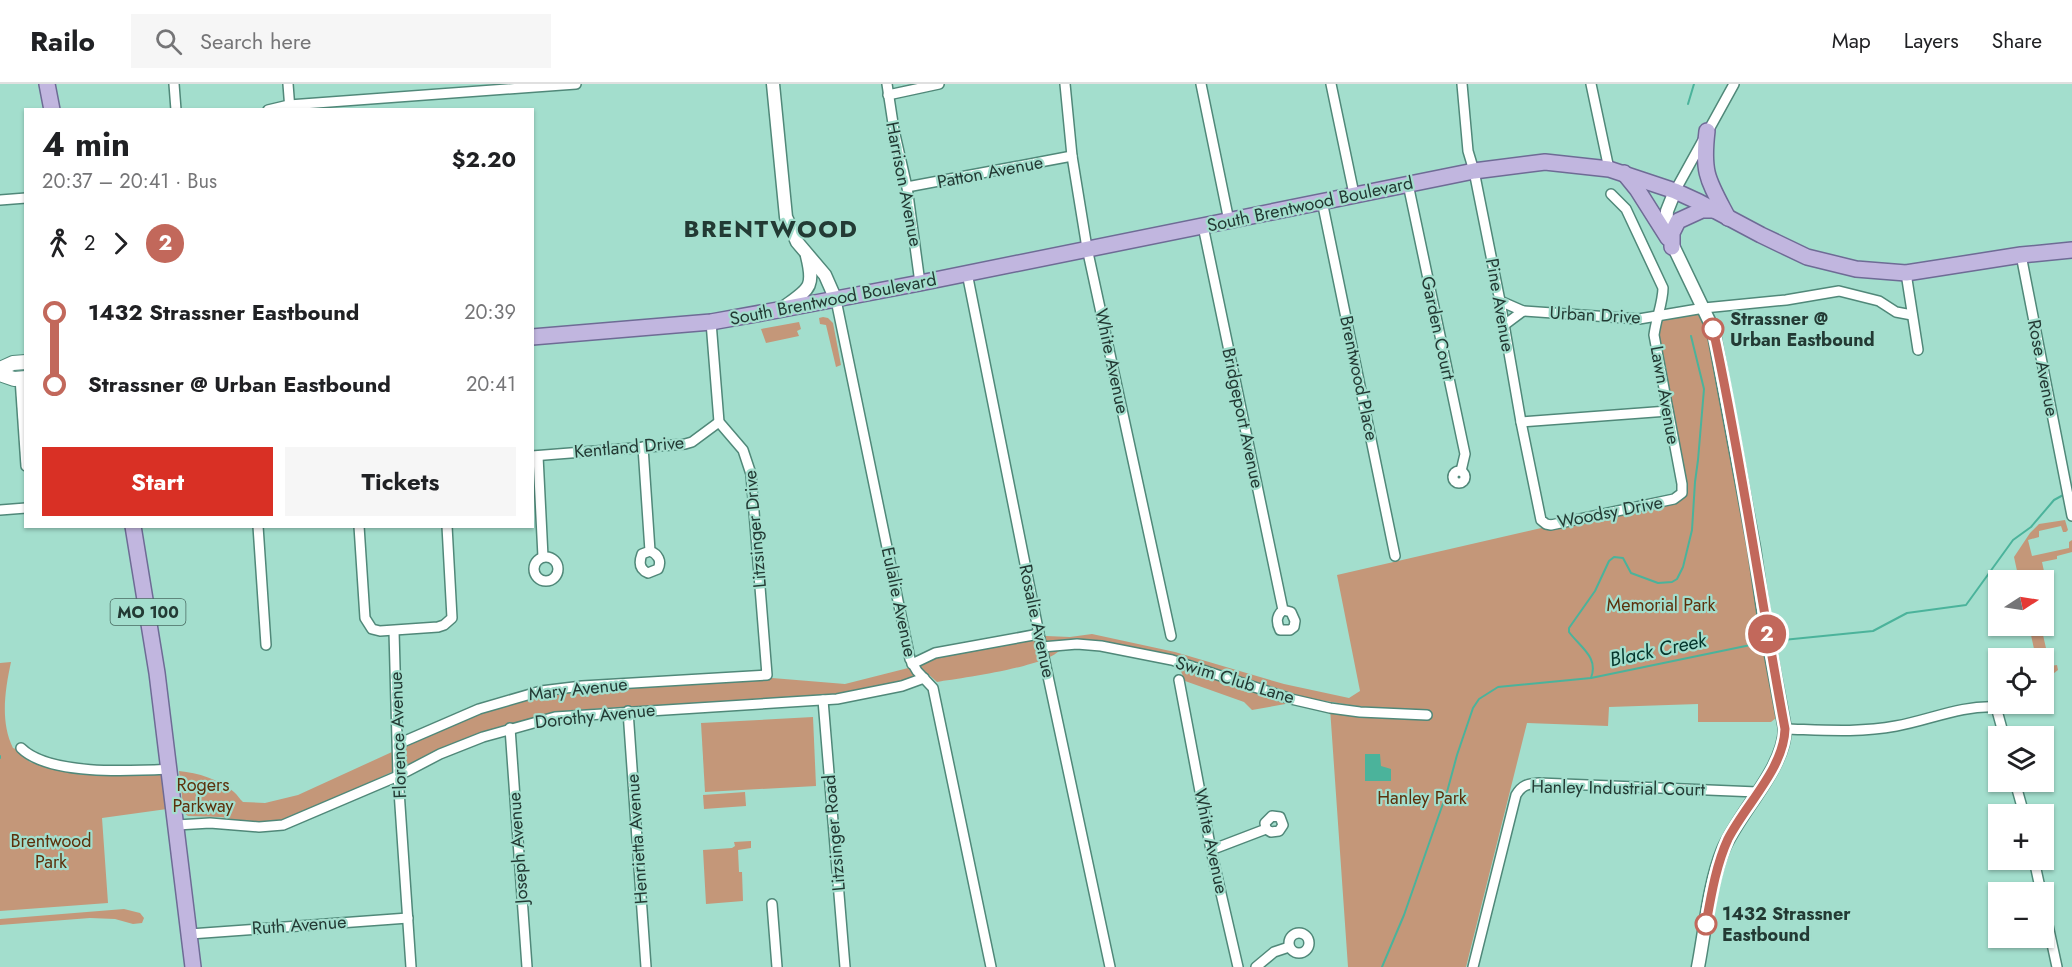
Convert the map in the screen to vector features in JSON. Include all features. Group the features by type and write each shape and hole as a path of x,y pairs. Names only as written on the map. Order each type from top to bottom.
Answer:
{"main road":[{"path":"47,84 52,108"},
{"path":"1707,131 1704,158 1707,175 1728,218"},
{"name":"South Brentwood Boulevard","path":"534,337 711,322 836,300 1354,194 1474,171 1545,162 1617,171 1675,191 1807,257 1856,269 1906,273 2021,255 2072,250"},
{"path":"1617,171 1641,194 1670,242"},
{"path":"1670,242 1678,221 1702,210 1713,210"},
{"path":"0,369 13,363 24,362"},
{"path":"0,374 14,379 23,378"},
{"name":"MO 100","path":"133,528 154,651 193,967"}],"street":[{"path":"174,84 176,108"},
{"path":"288,84 290,107 576,84"},
{"path":"773,84 786,217 807,255 825,275 836,300"},
{"name":"Harrison Avenue","path":"887,84 894,130 907,187 920,283"},
{"path":"888,95 939,84"},
{"name":"White Avenue","path":"1065,84 1072,156 1087,248 1171,636"},
{"path":"1201,84 1228,220"},
{"path":"1331,84 1354,194"},
{"name":"Pine Avenue","path":"1462,84 1466,143 1474,171 1500,301 1541,520 1546,524"},
{"path":"1591,84 1617,171"},
{"path":"1698,967 1722,854 1736,824 1782,749 1785,729 1756,556 1713,329 1670,242 1666,223 1667,212 1675,191 1734,84"},
{"name":"Patton Avenue","path":"907,187 1072,156"},
{"name":"Garden Court","path":"1408,184 1465,454 1461,471"},
{"name":"Lawn Avenue","path":"1611,194 1626,209 1661,282 1662,299 1656,317 1654,335 1682,489 1680,496 1674,499"},
{"path":"0,200 24,198"},
{"name":"Brentwood Place","path":"1322,201 1395,556"},
{"name":"Bridgeport Avenue","path":"1203,226 1283,610"},
{"path":"782,309 807,290 812,281 807,255"},
{"name":"Rose Avenue","path":"2021,255 2072,516"},
{"name":"Rosalie Avenue","path":"967,273 1039,634 1110,967"},
{"path":"1906,273 1918,350"},
{"name":"Urban Drive","path":"1500,301 1523,311 1639,319 1704,308 1786,300 1839,291 1879,301 1896,312 1912,315"},
{"name":"Eulalie Avenue","path":"836,300 912,664 933,688 991,967"},
{"name":"Urban Drive","path":"1503,326 1523,311"},
{"path":"711,322 719,422"},
{"path":"23,378 24,407"},
{"path":"1521,422 1668,411"},
{"name":"Kentland Drive","path":"536,456 692,442 719,422"},
{"name":"Litzsinger Drive","path":"719,422 743,450 751,474 767,675"},
{"path":"643,447 650,551"},
{"path":"536,456 543,557"},
{"name":"Woodsy Drive","path":"1546,524 1556,525 1674,499"},
{"path":"0,510 24,508"},
{"path":"258,528 266,645"},
{"path":"359,528 364,618 372,629 380,631 438,627 452,618 447,528"},
{"name":"Florence Avenue","path":"394,631 398,776 411,967"},
{"path":"912,664 935,652 1039,634"},
{"name":"Swim Club Lane","path":"1042,647 1077,644 1101,646 1172,660 1291,699 1330,708 1360,712 1427,715"},
{"name":"Mary Avenue","path":"398,744 500,702 541,691 582,686 767,675"},
{"name":"Dorothy Avenue","path":"177,825 210,823 259,827 283,825 398,776 440,754 510,728 555,717 823,700 902,686 924,678"},
{"name":"White Avenue","path":"1179,680 1211,850 1238,967"},
{"name":"Litzsinger Road","path":"823,700 845,967"},
{"path":"1785,729 1850,731 1877,729 1978,706 1996,706 2001,726"},
{"name":"Henrietta Avenue","path":"628,711 646,967"},
{"name":"Joseph Avenue","path":"510,728 527,967"},
{"path":"21,748 35,758 72,768 170,769"},
{"name":"Hanley Industrial Court","path":"1473,967 1516,795 1525,784 1757,792"},
{"path":"1211,850 1266,829"},
{"path":"772,904 777,967"},
{"name":"Ruth Avenue","path":"190,934 408,918"},
{"path":"1257,967 1274,952 1289,946"},
{"path":"2053,948 2057,967"}],"green space":[{"path":"1704,308 1713,329 1776,718 1771,722 1698,722 1698,704 1609,707 1608,726 1527,723 1466,967 1348,967 1330,708 1364,712 1363,707 1313,699 1252,710 1244,702 1185,681 1178,664 1105,649 1061,649 1039,661 984,675 937,682 927,673 894,685 823,696 572,710 499,728 463,741 292,818 271,822 247,822 221,817 188,816 184,813 179,771 215,780 228,787 243,802 265,803 298,795 475,714 533,697 564,691 772,678 845,684 924,664 928,659 1046,636 1070,637 1092,634 1175,652 1284,684 1349,698 1360,691 1337,575 1680,496 1656,317"},
{"path":"823,317 833,323 841,365 836,367 826,325 820,324 819,318"},
{"path":"799,322 801,329 797,331 799,336 766,343 761,329"},
{"path":"2065,520 2068,530 2063,532 2061,526 2039,531 2039,537 2028,540 2032,556 2069,548 2069,542 2072,540 2072,552 2057,556 2057,559 2042,562 2044,570 2017,570 2014,557 2039,524"},
{"path":"2031,636 2043,636 2046,648 2034,648"},
{"name":"Brentwood Park","path":"11,662 6,695 6,728 13,748 21,751 30,762 82,775 91,773 161,775 167,809 102,818 108,903 0,911 0,663"},
{"path":"2054,665 2057,665 2058,670 2054,673"},
{"path":"813,717 816,786 705,792 701,723"},
{"path":"745,792 746,806 704,809 703,795"},
{"path":"751,841 751,848 738,850 739,872 742,872 743,901 706,904 703,850 732,848 735,846 734,842"},
{"path":"124,909 140,913 144,918 142,923 133,924 115,919 90,918 0,925 0,919"}],"shaded area":[{"path":"1365,754 1380,754 1381,766 1391,769 1391,781 1365,781"}],"waterway":[{"path":"1688,104 1694,84"},
{"path":"1591,678 1593,671 1590,658 1569,632 1569,628 1595,591 1609,561 1614,557 1623,558 1631,573 1658,583 1672,582 1677,579 1683,567 1692,530 1704,389 1691,336"},
{"name":"Black Creek","path":"1773,641 1873,631 1907,613 1966,605 2013,540 2031,527 2054,500 2065,494"},
{"name":"Black Creek","path":"1382,967 1404,915 1447,792 1473,708 1479,699 1498,687 1591,678 1765,642"}],"bus line":[{"name":"2","path":"1706,924 1722,854 1736,824 1779,757 1785,729 1765,623 1756,556 1713,329"}],"place":[{"name":"Strassner @ Urban Eastbound","path":"1713,329"},
{"name":"1432 Strassner Eastbound","path":"1706,924"}],"district":[{"name":"BRENTWOOD","path":"771,228"}],"park label":[{"name":"Memorial Park","path":"1661,605"},
{"name":"Rogers Parkway","path":"203,795"},
{"name":"Hanley Park","path":"1422,798"}]}
